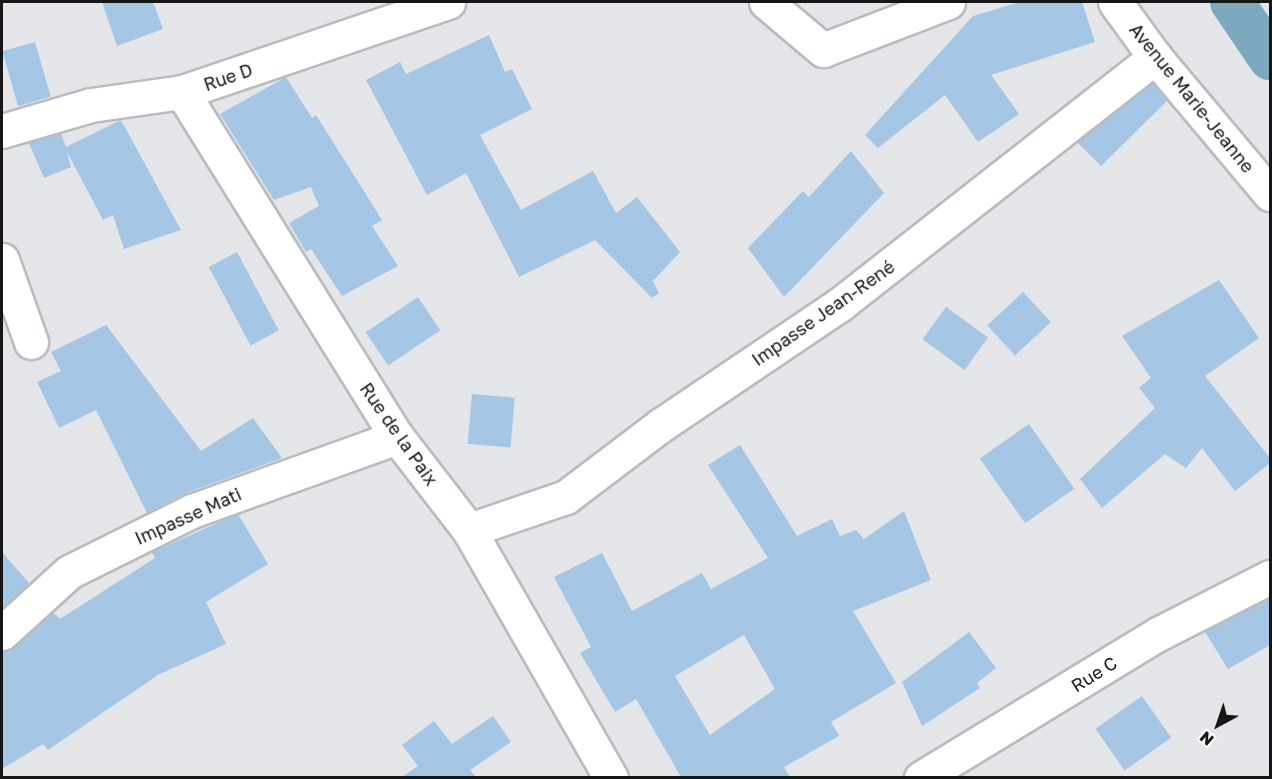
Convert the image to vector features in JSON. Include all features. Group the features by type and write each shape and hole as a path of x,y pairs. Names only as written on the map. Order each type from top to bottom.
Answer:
{"street":[{"name":"Rue D","path":"2,131 91,105 182,92 377,13 448,2"},
{"path":"766,2 823,50 948,2"},
{"name":"Avenue Marie-Jeanne","path":"1115,2 1155,57 1270,194"},
{"name":"Impasse Jean-René","path":"469,530 566,497 661,425 839,305 1155,57"},
{"name":"Rue de la Paix","path":"182,92 397,437 469,530 611,777"},
{"path":"2,260 31,342"},
{"name":"Impasse Mati","path":"2,633 79,567 192,511 397,437"},
{"name":"Rue C","path":"921,777 1158,634 1270,577"}],"building":[{"path":"102,2 153,2 163,29 117,46"},
{"path":"1020,2 1082,2 1095,42 991,75 1019,114 978,142 945,95 878,148 865,135 973,16"},
{"path":"489,35 505,72 512,69 532,109 480,135 521,210 593,171 616,213 637,197 680,252 653,281 659,293 652,298 595,240 519,277 466,173 427,195 366,80 400,62 406,74"},
{"path":"35,42 51,97 18,106 2,51"},
{"path":"286,77 312,118 316,115 382,220 372,226 398,266 342,296 311,249 306,252 289,223 319,206 311,187 274,200 220,114"},
{"path":"1152,83 1167,101 1101,166 1077,142"},
{"path":"121,120 181,230 124,249 113,215 103,220 67,152 71,167 44,178 29,143 61,133 66,147"},
{"path":"851,151 884,193 784,297 748,248 803,191 809,197"},
{"path":"237,252 279,331 251,346 209,267"},
{"path":"1219,280 1259,338 1205,376 1270,458 1270,463 1235,491 1202,448 1186,468 1165,454 1102,508 1080,479 1155,408 1139,388 1151,378 1122,336"},
{"path":"1023,292 1051,322 1015,355 987,325"},
{"path":"418,297 440,330 388,365 366,332"},
{"path":"946,307 988,338 965,370 922,339"},
{"path":"106,325 201,451 253,418 282,458 186,493 147,513 96,410 59,428 37,382 61,371 51,352"},
{"path":"472,394 515,398 510,448 468,444"},
{"path":"1029,424 1074,489 1025,523 980,458"},
{"path":"740,445 797,536 832,519 840,536 856,530 864,539 904,511 931,580 853,611 896,683 831,722 839,736 784,767 790,777 681,777 636,699 615,712 580,653 591,647 554,577 602,553 632,611 702,573 711,589 768,558 708,465","holes":["744,635 775,689 710,735 675,676"]},
{"path":"238,514 268,564 206,602 226,644 158,675 48,750 43,744 2,769 2,651 15,647 53,612 60,619 155,558 152,552"},
{"path":"2,552 29,583 2,608"},
{"path":"1270,598 1270,645 1228,669 1205,632"},
{"path":"969,632 996,668 977,683 980,688 922,726 902,682"},
{"path":"1142,696 1171,738 1125,770 1095,729"},
{"path":"493,716 511,742 470,770 476,777 402,777 418,766 402,745 434,721 452,744"}],"waterway":[{"path":"1232,2 1270,58"}]}
